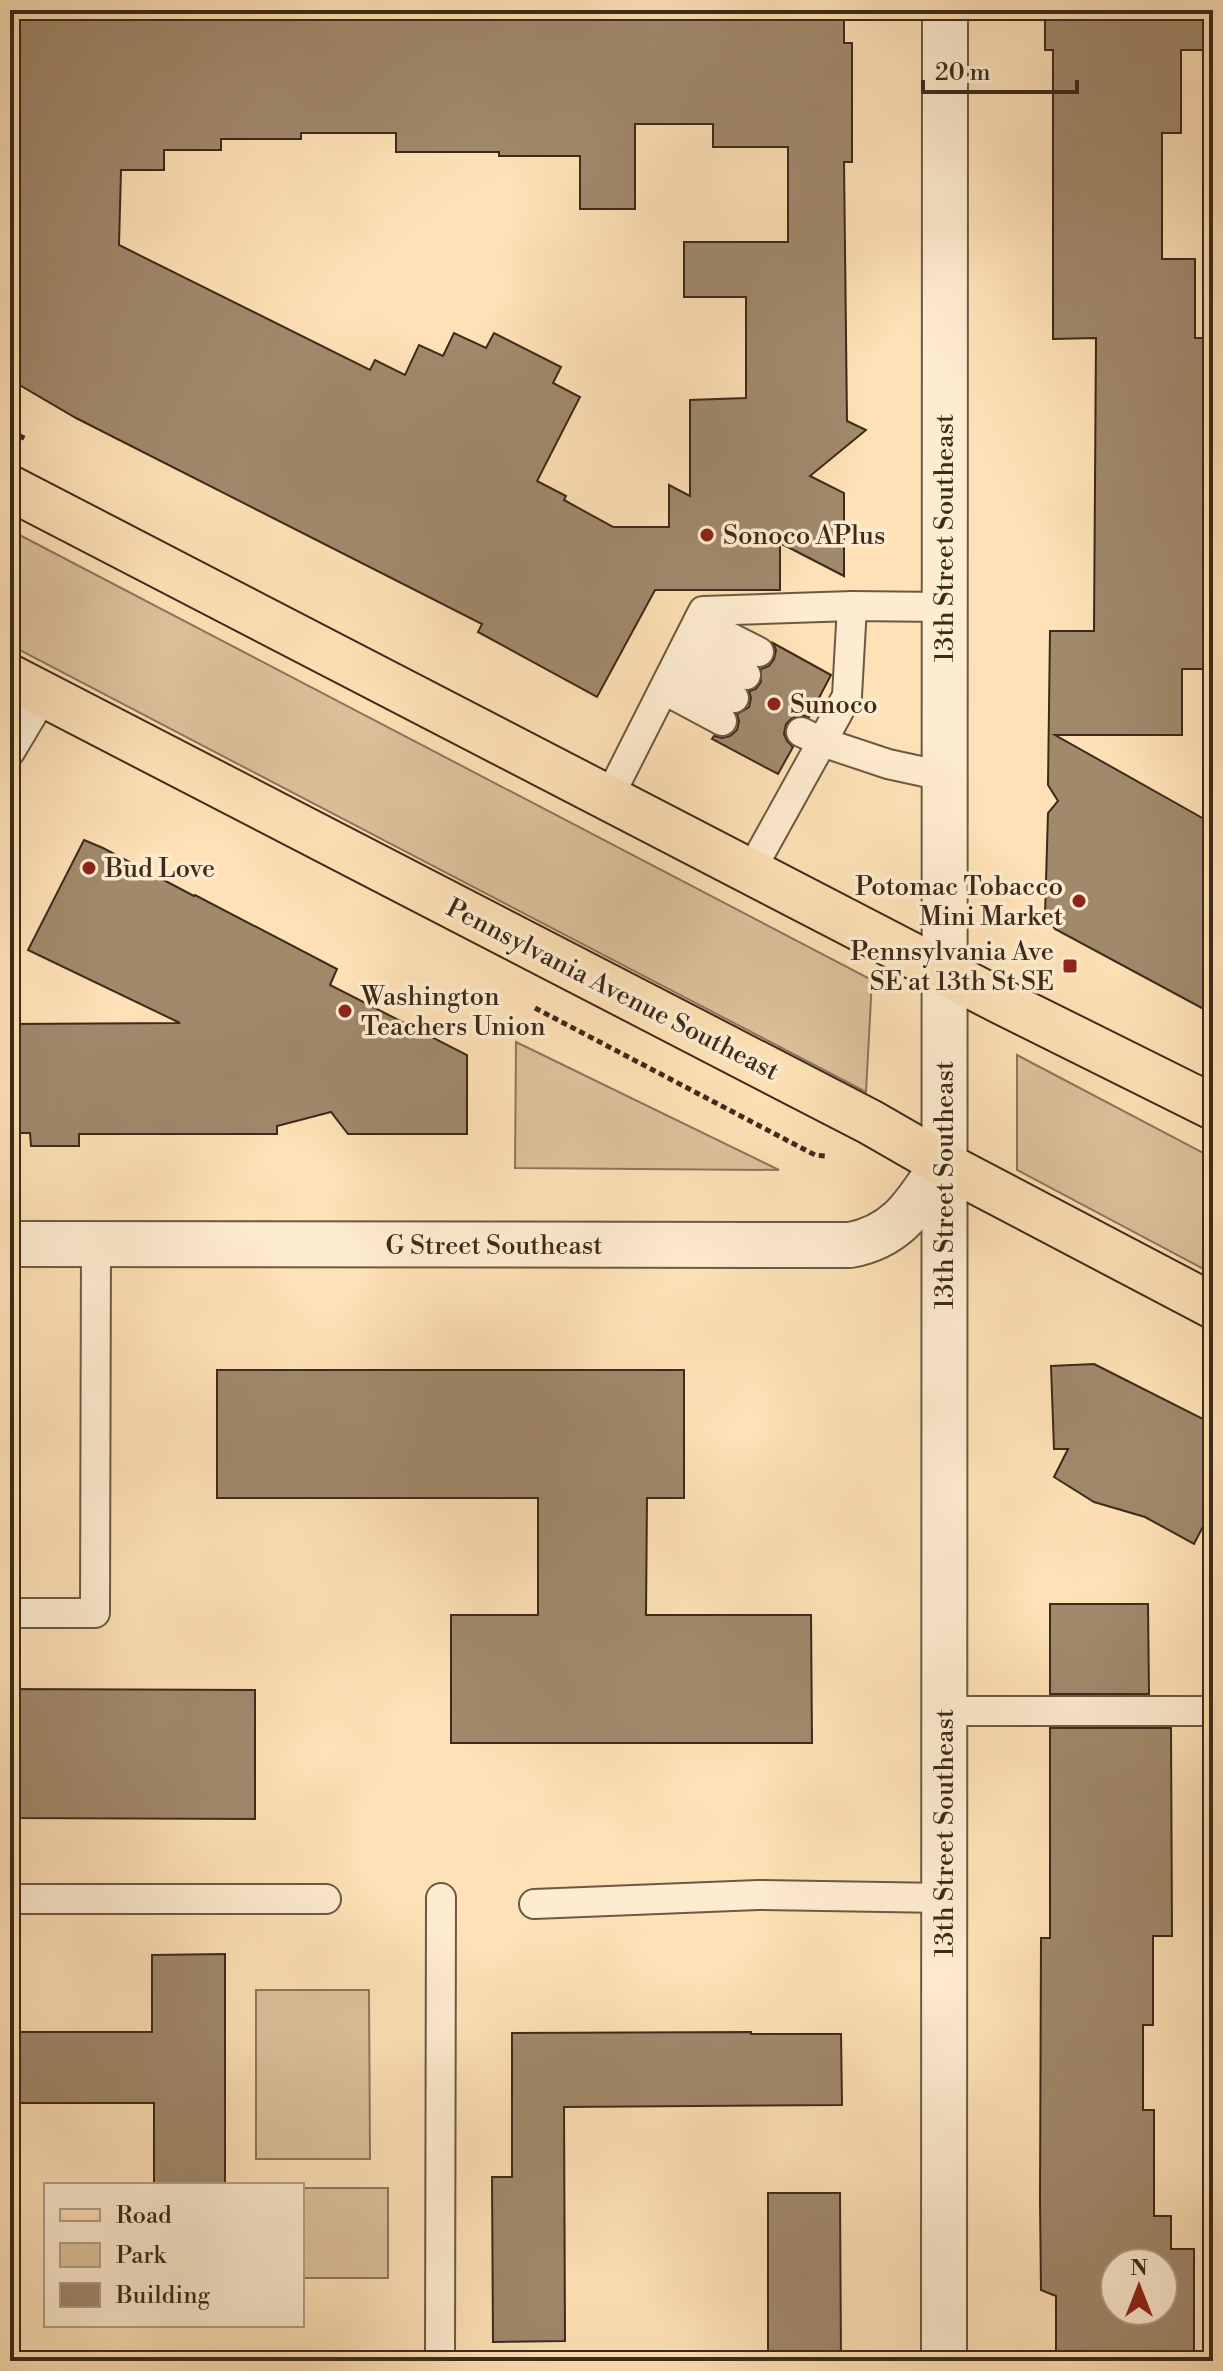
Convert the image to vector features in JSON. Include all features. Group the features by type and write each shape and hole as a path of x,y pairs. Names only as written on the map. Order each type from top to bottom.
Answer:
{"main road":[{"path":"10,488 943,971 1213,1107"},
{"name":"Pennsylvania Avenue Southeast","path":"27,686 842,1108 1213,1306"}],"street":[{"name":"13th Street Southeast","path":"944,2361 945,10"},
{"name":"G Street Southeast","path":"10,1244 850,1245 874,1239 900,1222 943,1164"}],"lane":[{"path":"609,797 703,611 852,606 943,607"},
{"path":"751,870 818,726 852,606"},
{"path":"681,655 740,686 681,655"},
{"path":"10,752 27,686"},
{"path":"818,726 888,764 943,776"},
{"path":"10,1613 95,1613 96,1244"},
{"path":"944,1711 1213,1711"},
{"path":"534,1904 758,1895 944,1898"},
{"path":"440,2361 441,1898"},
{"path":"10,1899 326,1899"}],"green space":[{"path":"10,530 872,980 866,1092 10,645"},
{"path":"516,1042 779,1170 515,1168"},
{"path":"1017,1055 1213,1158 1213,1274 1017,1170"},
{"path":"256,1990 369,1990 370,2159 256,2159"},
{"path":"304,2188 388,2188 388,2278 304,2278"}],"building":[{"path":"10,10 844,10 844,43 852,43 852,162 844,162 847,421 866,430 810,476 844,493 844,576 780,543 780,590 655,590 597,697 478,632 482,624 76,418 16,383 18,82 10,82","holes":["635,124 713,124 713,147 788,147 788,242 684,242 684,297 746,297 746,398 690,400 690,496 669,485 669,527 613,527 537,481 580,397 553,383 561,367 494,333 486,348 454,333 443,356 419,345 405,375 375,360 370,370 119,245 121,170 164,170 164,150 221,150 221,139 301,139 301,133 396,133 396,152 580,156 580,209 635,209"]},
{"path":"1045,10 1213,10 1213,50 1181,50 1181,133 1162,133 1162,259 1195,259 1195,338 1209,338 1210,384 1213,384 1213,669 1182,669 1182,735 1055,735 1213,824 1213,1014 1055,929 1045,915 1048,813 1058,801 1048,785 1050,631 1094,631 1096,338 1053,339 1053,50 1045,50"},
{"name":"Sunoco","path":"773,643 831,675 809,717 799,715 786,724 784,734 793,747 778,774 712,739 714,736 730,736 737,730 737,714 749,707 749,691 756,689 761,682 761,669 769,666 774,659 776,650"},
{"path":"84,840 337,969 330,985 467,1055 467,1134 348,1134 331,1112 277,1126 277,1134 79,1134 79,1146 31,1146 30,1133 10,1133 10,1024 180,1023 28,950"},
{"path":"1094,1364 1213,1424 1213,1507 1194,1544 1145,1517 1094,1502 1054,1477 1068,1449 1054,1449 1051,1366"},
{"path":"217,1370 684,1370 684,1498 647,1498 646,1615 811,1615 812,1743 451,1743 451,1615 538,1615 538,1498 217,1498"},
{"path":"1050,1604 1148,1604 1149,1694 1050,1694"},
{"path":"10,1689 255,1690 255,1819 10,1818"},
{"path":"1050,1728 1171,1728 1172,1936 1153,1936 1153,2025 1143,2025 1143,2110 1154,2110 1154,2216 1171,2216 1171,2247 1099,2247 1099,2327 1179,2327 1179,2249 1194,2249 1194,2361 1056,2361 1056,2296 1041,2290 1041,1938 1050,1938"},
{"path":"225,1954 225,2183 154,2183 154,2103 10,2103 10,2032 152,2032 152,1955"},
{"path":"512,2033 841,2034 842,2105 564,2107 565,2341 493,2342 492,2177 512,2177"},
{"path":"768,2193 840,2193 841,2361 768,2361"}],"place":[{"name":"Sonoco APlus","path":"707,535"},
{"name":"Sunoco","path":"774,704"},
{"name":"Bud Love","path":"89,868"},
{"name":"Potomac Tobacco Mini Market","path":"1079,901"},
{"name":"Pennsylvania Ave SE at 13th St SE","path":"1070,966"},
{"name":"Washington Teachers Union","path":"345,1011"}]}
